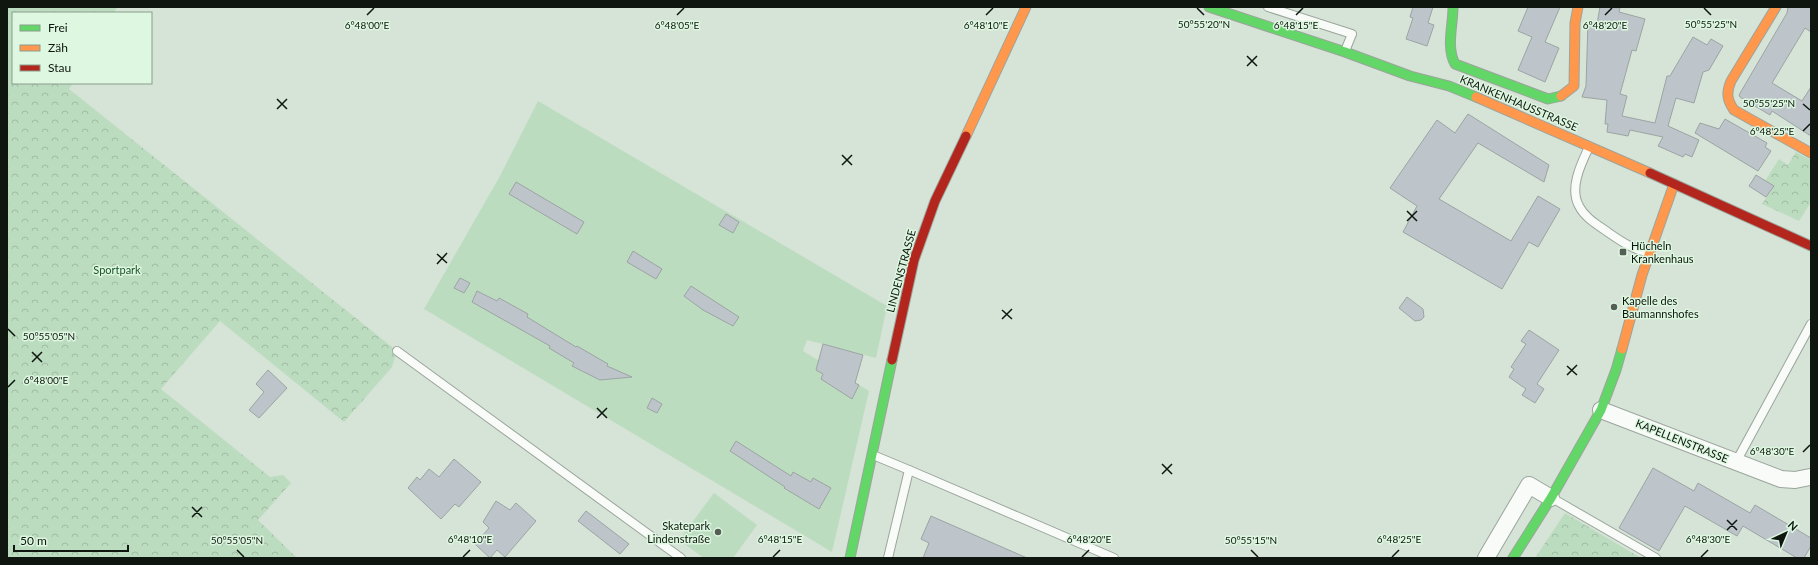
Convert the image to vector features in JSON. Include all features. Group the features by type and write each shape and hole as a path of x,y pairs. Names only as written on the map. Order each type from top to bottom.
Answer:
{"street":[{"name":"LINDENSTRASSE","path":"850,558 914,260 935,201 1026,7"},
{"name":"KRANKENHAUSSTRASSE","path":"1209,7 1344,52 1410,76 1449,86 1674,184 1811,246"},
{"path":"1453,7 1453,26 1449,41 1451,58 1455,64 1548,99 1559,98 1568,93 1574,86 1578,7"},
{"path":"1776,7 1731,81 1726,92 1728,102 1734,110 1811,153"},
{"path":"1513,558 1551,498 1600,410 1616,370 1642,276 1674,184"},
{"name":"KAPELLENSTRASSE","path":"1600,410 1781,479 1795,480 1810,477"},
{"path":"1486,558 1529,485 1551,498"}],"lane":[{"path":"1268,7 1352,34 1344,52"},
{"path":"1589,147 1580,166 1575,187 1578,206 1591,220 1628,246 1651,253"},
{"path":"1736,462 1811,324"},
{"path":"397,352 681,558"},
{"path":"872,455 1114,558"},
{"path":"888,558 908,470"},
{"path":"1551,498 1656,558"}],"green space":[{"name":"Sportpark","path":"7,7 117,7 114,12 12,12 12,84 72,84 69,89 397,351 392,367 344,422 220,321 161,389 270,477 283,475 291,483 258,520 297,558 7,558"},
{"path":"538,101 887,306 876,358 807,340 803,351 869,391 832,552 424,309 500,176"},
{"path":"1796,152 1811,160 1811,202 1799,221 1762,204 1774,186 1765,181 1779,159 1788,165"},
{"name":"Skatepark Lindenstraße","path":"714,493 757,525 733,558 704,558 679,540"},
{"path":"1565,513 1641,558 1535,558"}],"building":[{"path":"1413,7 1433,7 1428,23 1434,25 1427,46 1406,39 1413,18 1410,17"},
{"path":"1528,7 1560,7 1545,42 1559,48 1545,82 1518,70 1532,37 1518,31"},
{"path":"1600,7 1620,8 1619,12 1645,19 1636,51 1632,50 1620,94 1627,96 1622,116 1655,123 1667,76 1670,76 1693,37 1707,45 1711,39 1723,46 1709,70 1703,72 1694,103 1676,98 1668,126 1699,140 1692,157 1685,154 1683,157 1658,146 1663,137 1630,130 1628,136 1607,132 1608,124 1605,124 1607,100 1582,97 1586,86 1588,22 1597,24"},
{"path":"1788,7 1811,7 1811,32 1805,28 1772,83 1802,101 1811,87 1811,136 1772,111 1770,115 1739,95 1787,13"},
{"path":"1468,114 1549,165 1544,182 1478,143 1439,199 1511,241 1538,196 1560,209 1538,247 1529,242 1502,289 1403,232 1417,206 1390,188 1437,120 1455,133"},
{"path":"1725,119 1767,143 1765,147 1771,151 1758,171 1695,133 1700,123 1719,129"},
{"path":"1756,175 1774,186 1766,197 1749,186"},
{"path":"516,182 584,222 577,234 509,194"},
{"path":"726,214 739,222 733,233 719,225"},
{"path":"633,251 662,269 656,279 627,262"},
{"path":"460,278 470,283 464,293 454,288"},
{"path":"691,286 739,317 733,326 703,310 684,296"},
{"path":"477,291 497,301 499,298 528,314 527,317 576,347 577,346 608,364 607,366 632,377 600,380 572,366 574,363 549,348 550,346 472,302"},
{"path":"1407,297 1423,309 1424,317 1421,320 1415,321 1399,308"},
{"path":"1529,330 1559,350 1537,384 1544,389 1535,403 1522,395 1526,389 1509,377 1514,369 1511,367 1526,344 1521,341"},
{"path":"823,344 863,355 855,383 859,385 852,399 821,379 823,374 816,370"},
{"path":"268,370 287,388 259,418 249,410 264,392 256,384"},
{"path":"652,398 662,404 657,413 647,408"},
{"path":"736,441 791,476 793,472 811,482 813,478 831,488 819,509 784,488 785,487 730,451"},
{"path":"454,459 481,482 459,507 455,504 441,519 408,488 417,477 420,480 429,469 439,477"},
{"path":"1653,468 1694,491 1698,483 1750,513 1755,505 1811,538 1811,546 1804,558 1797,558 1743,526 1737,536 1685,506 1659,551 1619,528"},
{"path":"496,501 510,510 516,503 536,521 505,557 497,550 490,558 475,544 489,528 483,522"},
{"path":"586,511 629,544 620,554 578,521"},
{"path":"931,516 1027,558 923,558 929,543 921,539"}],"traffic: fast":[{"path":"1209,7 1345,52 1410,76 1449,86 1476,97"},
{"path":"1453,7 1450,44 1452,57 1455,64 1548,99 1561,96"},
{"path":"1513,558 1551,498 1601,410 1622,349"},
{"path":"850,558 892,360"}],"traffic: slow":[{"path":"966,136 1026,7"},
{"path":"1561,96 1574,86 1575,23 1578,7"},
{"path":"1776,7 1731,81 1728,89 1729,100 1734,110 1811,153"},
{"path":"1476,97 1650,173"},
{"path":"1622,349 1642,275 1674,184"}],"traffic: jam":[{"path":"892,360 914,260 935,201 966,136"},
{"path":"1650,173 1811,246"}],"place":[{"name":"Hücheln Krankenhaus","path":"1623,252"},
{"name":"Kapelle des Baumannshofes","path":"1614,307"},
{"name":"Skatepark Lindenstraße","path":"718,532"}]}
